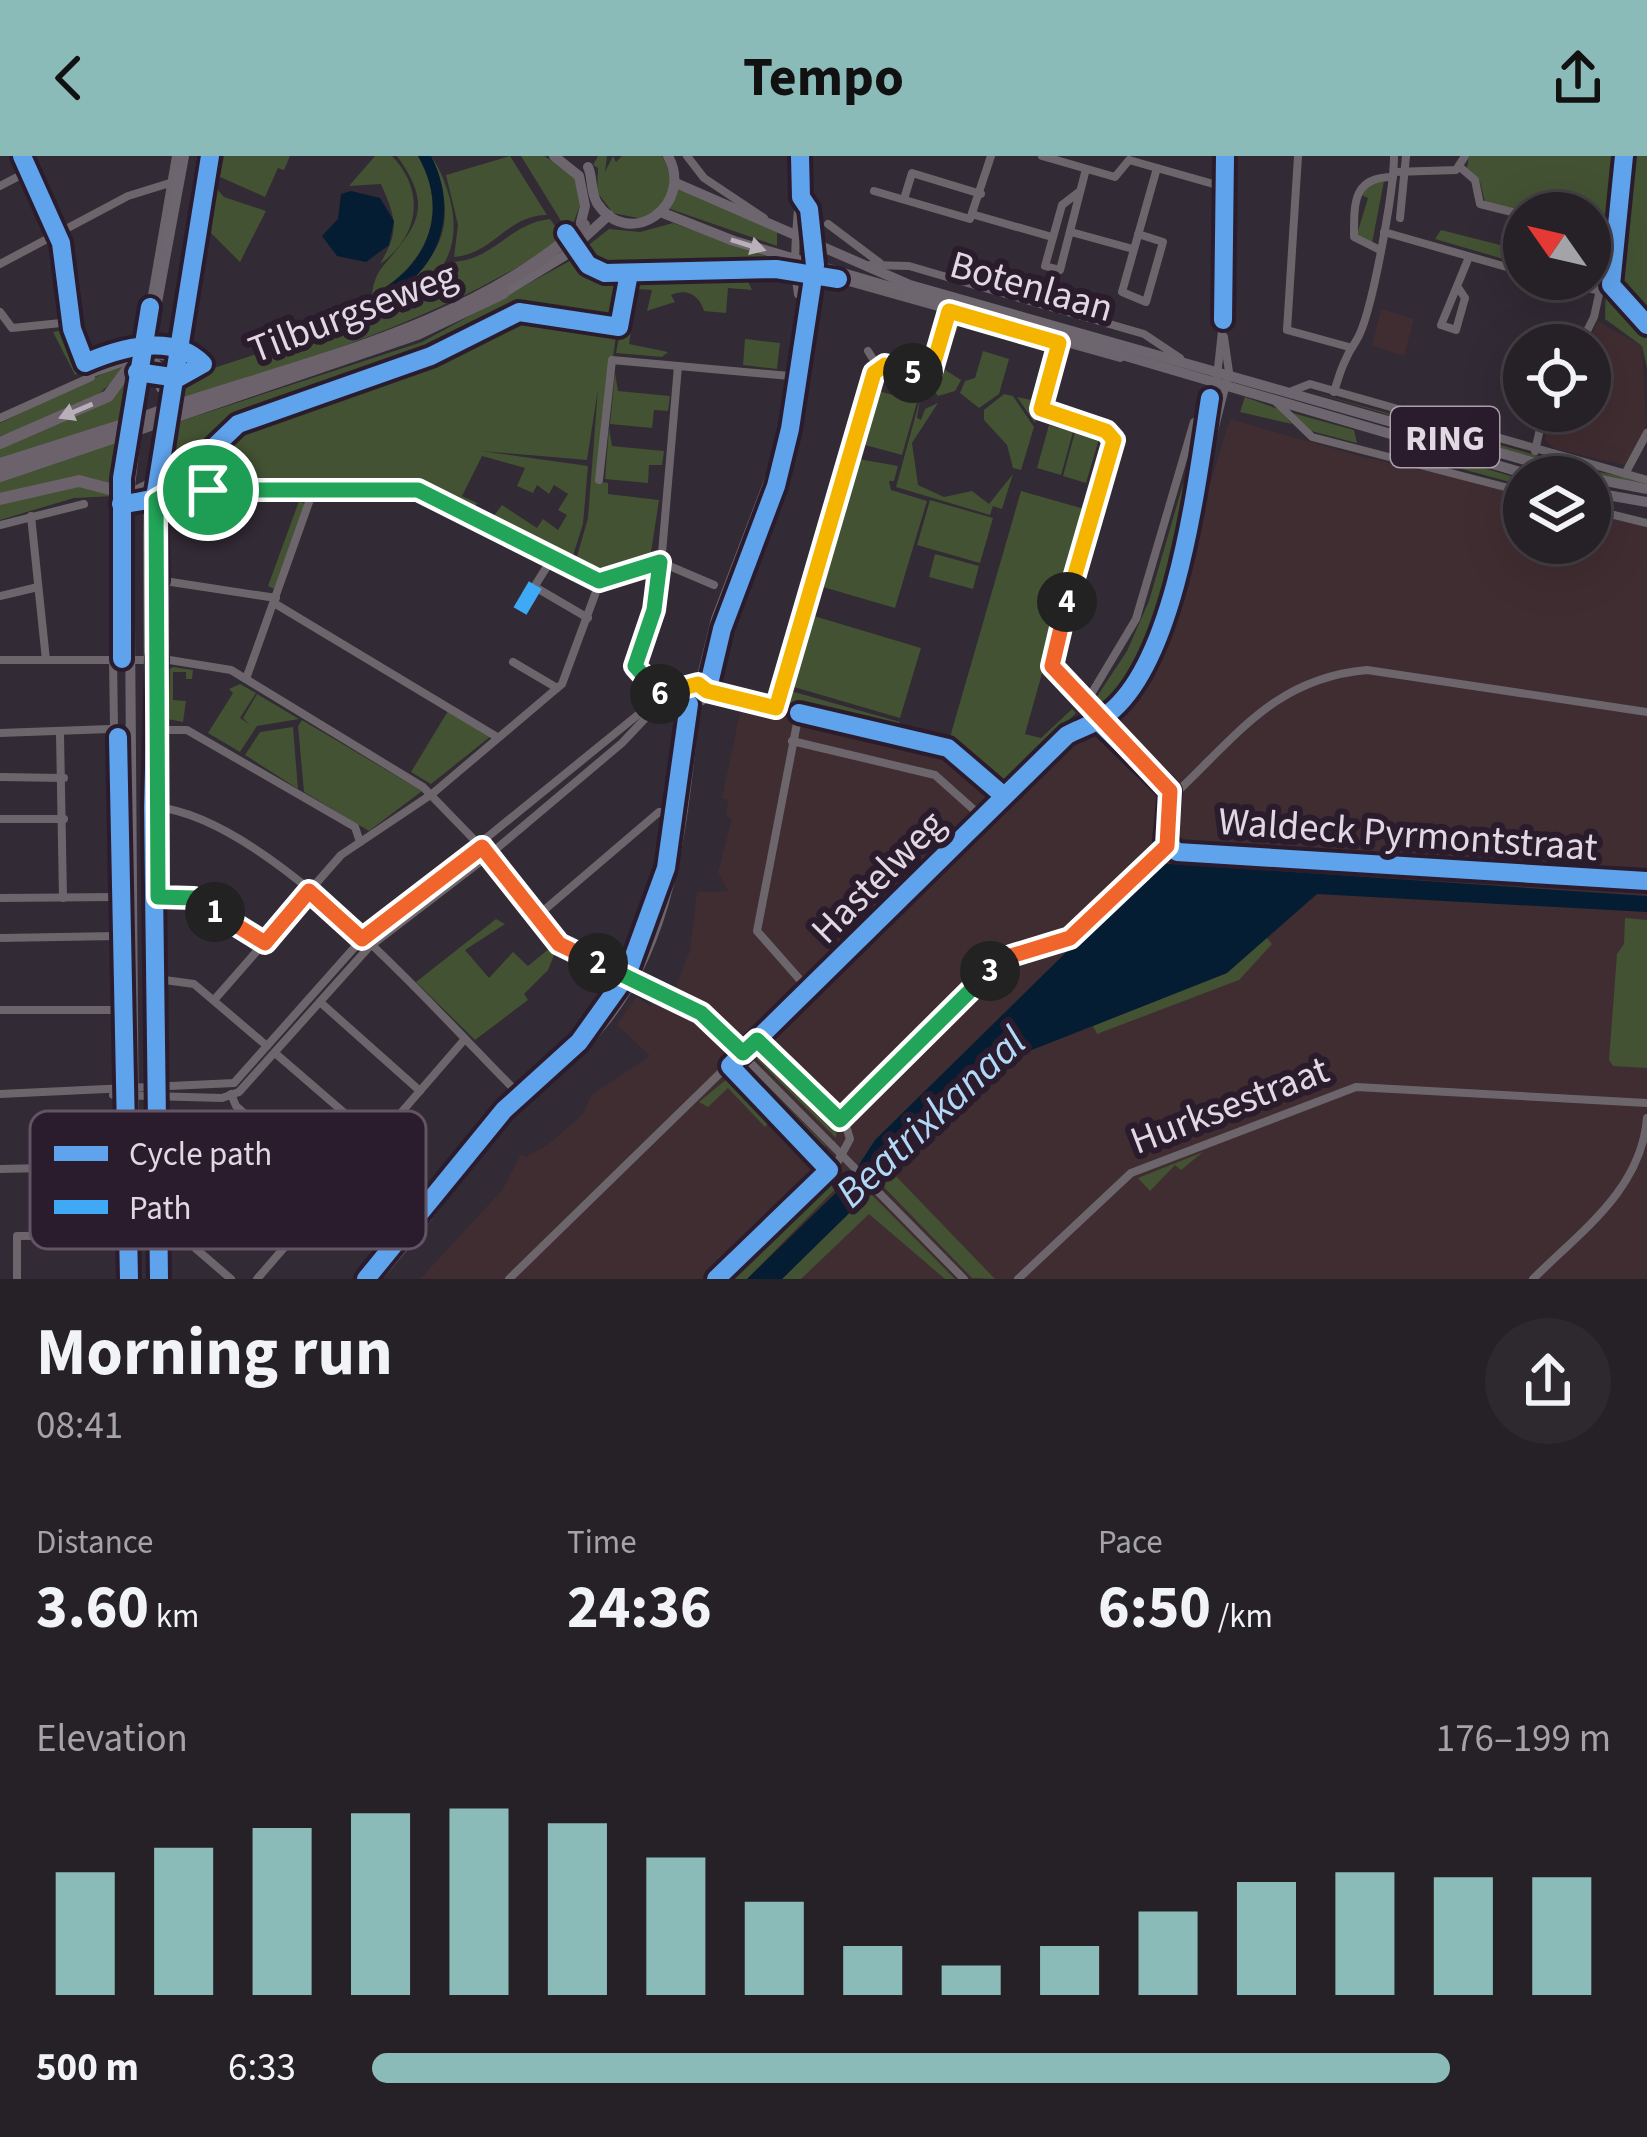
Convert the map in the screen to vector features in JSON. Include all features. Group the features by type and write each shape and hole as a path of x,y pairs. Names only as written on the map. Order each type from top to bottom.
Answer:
{"highway":[{"name":"Tilburgseweg","path":"0,476 437,316 516,275 584,220"},
{"name":"Tilburgseweg","path":"174,412 406,339 503,293"},
{"path":"0,442 108,396 147,360"},
{"name":"Tilburgseweg","path":"0,464 125,429"},
{"path":"0,499 79,481 129,494"}],"main road":[{"path":"131,1111 129,494 180,156"},
{"path":"154,1111 149,1013 154,659 150,487 202,156"},
{"path":"559,156 586,166"},
{"name":"RING","path":"671,156 676,183 807,242"},
{"name":"RING","path":"671,156 682,180 700,192"},
{"path":"586,166 595,198 608,219 584,220 586,166"},
{"path":"665,216 676,183"},
{"name":"RING","path":"608,219 636,230 665,216 801,260"},
{"name":"Tilburgseweg","path":"503,293 564,256 608,219"},
{"name":"Botenlaan","path":"807,242 863,267 1216,368"},
{"name":"Botenlaan","path":"801,260 1219,386"},
{"path":"147,360 163,373 158,451"},
{"name":"RING","path":"1216,368 1516,456"},
{"name":"RING","path":"1219,386 1503,467"},
{"name":"RING","path":"1611,480 1647,484"},
{"path":"129,494 150,487"},
{"path":"1611,496 1647,502"},
{"path":"132,1249 132,1279"},
{"path":"156,1249 156,1279"}],"street":[{"path":"22,156 57,235 71,322 91,375"},
{"path":"153,312 180,156"},
{"path":"687,156 704,178 772,226"},
{"path":"426,1220 525,1100 584,1047 635,978 668,894 698,693 715,619 769,484 790,376 801,260 807,242 800,156"},
{"path":"874,191 970,219 992,156"},
{"path":"1042,156 1115,178 1129,158 1224,187"},
{"name":"Hastelweg","path":"508,1279 1067,735 1118,704 1158,635 1198,488 1219,386 1225,156"},
{"path":"1298,156 1287,330 1349,347"},
{"path":"1334,392 1349,347 1358,338 1384,232 1394,156"},
{"path":"1400,218 1406,156"},
{"path":"1461,168 1465,156"},
{"path":"1138,234 1163,242 1146,302 1122,292 1133,249 1157,168"},
{"path":"1380,250 1354,237 1357,189 1394,174 1461,168 1475,180 1480,204 1503,210"},
{"path":"1079,192 1062,205 1045,266 1060,270 1086,169"},
{"path":"0,186 26,173"},
{"path":"904,200 912,173 981,194"},
{"path":"0,264 128,196 173,182"},
{"path":"801,208 794,236 801,260"},
{"path":"975,215 1052,237"},
{"name":"Botenlaan","path":"828,224 880,264"},
{"path":"1071,232 1133,249"},
{"path":"1384,232 1503,266"},
{"path":"1459,289 1466,298 1456,330 1441,325 1469,257"},
{"name":"Botenlaan","path":"863,267 909,266 1144,334 1185,361"},
{"name":"Botenlaan","path":"826,268 838,279 1114,359 1130,357"},
{"path":"878,367 931,373 949,311"},
{"path":"0,312 14,328 71,322"},
{"name":"Hastelweg","path":"1198,488 1208,415 1229,372 1222,330"},
{"path":"1059,343 1041,409 1106,431 1114,440 1051,659 1097,720 1170,791 1177,792 1278,696 1328,674 1367,670 1647,712"},
{"path":"776,708 878,367 868,351"},
{"path":"0,418 91,375 147,360 172,362"},
{"path":"598,480 612,360 790,376"},
{"path":"661,696 635,666 654,610 678,366"},
{"path":"1292,391 1310,384 1647,484"},
{"path":"1275,401 1312,437 1503,487"},
{"path":"1084,703 1136,619 1194,422 1208,415"},
{"path":"1535,451 1539,432"},
{"path":"1625,474 1647,433"},
{"path":"150,487 418,490 599,581 660,562 714,585"},
{"path":"246,679 313,491"},
{"path":"0,525 84,503"},
{"path":"1611,514 1647,523"},
{"path":"31,516 46,660"},
{"path":"553,557 535,586 588,618"},
{"path":"154,659 158,580 275,600 497,737"},
{"path":"215,999 309,891 360,842 432,794 557,688 569,673 599,581"},
{"path":"0,596 38,587"},
{"path":"0,1010 113,1010 118,1003 115,737 110,729 113,659"},
{"path":"0,660 154,659 225,668 432,794 565,949 701,1013 964,1278"},
{"path":"513,662 557,688"},
{"path":"271,1049 365,943 485,851 663,702 698,693"},
{"path":"618,739 661,696 698,693 799,713 757,931 809,990"},
{"path":"0,733 110,729"},
{"path":"342,1111 215,999 194,984 158,979 158,730 187,730 355,827 360,842"},
{"path":"60,734 63,898"},
{"path":"792,741 935,775 982,817"},
{"path":"0,777 64,778"},
{"path":"840,1120 994,967 1070,938 1167,846 1170,791"},
{"path":"156,807 193,814 293,874 525,1100"},
{"path":"536,917 659,812 683,812"},
{"path":"0,819 64,819"},
{"name":"Waldeck Pyrmontstraat","path":"1167,846 1177,852 1647,881"},
{"path":"0,898 117,897"},
{"path":"158,897 194,898 265,943"},
{"path":"0,938 118,936"},
{"path":"0,1094 230,1091 320,1002 365,943"},
{"path":"320,1002 420,1091"},
{"path":"403,1111 464,1040"},
{"path":"716,1279 829,1169 850,1139 840,1120 757,1040"},
{"path":"730,1066 829,1169"},
{"name":"Hurksestraat","path":"1018,1279 1131,1173 1356,1087 1647,1103"},
{"path":"230,1091 242,1111"},
{"path":"1533,1279 1625,1187 1642,1156 1647,1118"},
{"path":"0,1169 30,1168"},
{"path":"17,1279 16,1236 30,1236"},
{"path":"130,1249 132,1279"},
{"path":"156,1279 158,1249"},
{"path":"196,1249 231,1279"},
{"path":"257,1279 283,1249"},
{"path":"377,1279 402,1249"}],"shaded area":[{"path":"1381,309 1414,319 1404,356 1372,346"},
{"path":"1611,328 1642,346 1647,441 1633,467 1611,462 1611,456 1555,449 1545,439 1546,432 1611,432"},
{"path":"1230,419 1363,457 1503,488 1503,564 1611,564 1611,513 1647,521 1647,1279 420,1279 503,1189 521,1154 526,1157 546,1146 583,1114 592,1094 650,1056 617,1025 636,997 650,1006 659,986 674,992 690,950 697,892 728,891 718,872 732,819 726,816 728,800 722,798 743,698 934,740 972,759 1007,794 1051,751 1097,734 1148,665 1163,636"}],"green space":[{"path":"224,156 290,156 284,170 278,168 265,197 220,177"},
{"path":"375,156 392,156 413,198 410,227 403,241 380,264 393,233 386,196 381,184 349,186"},
{"path":"397,156 418,156 432,195 432,214 429,231 412,263 381,290 420,268 441,237 444,199 431,156 450,199 452,243 446,261 421,288 365,316 379,271 406,238 417,214 415,188"},
{"path":"510,156 547,215 521,221 480,249 454,257 458,225 446,175"},
{"path":"521,156 544,156 574,174 581,203 569,234"},
{"path":"598,156 607,156 605,172 613,156 616,162 622,156 662,156 670,184 659,207 643,219 613,213 597,192 598,168 593,165"},
{"path":"1469,156 1647,156 1647,368 1642,346 1605,319 1605,300 1611,300 1611,192 1503,192 1503,206 1485,202 1480,182 1467,168"},
{"path":"1384,181 1372,243 1357,234 1368,198 1359,194 1363,187"},
{"path":"678,187 777,232 777,246 670,209"},
{"path":"217,189 224,197 266,211 240,262 211,233"},
{"path":"550,219 564,238 473,291 329,351 178,399 186,377 404,306 433,288 453,262 480,255 524,227"},
{"path":"673,223 777,260 777,267 607,271 593,266 581,251 609,229 640,232"},
{"path":"1441,230 1503,246 1503,259 1435,239"},
{"path":"577,257 596,277 619,279 613,305 624,279 617,324 609,326 617,329 595,481 608,483 608,494 659,500 650,559 598,575 575,563 588,518 598,389 587,460 481,451 588,466 583,524 571,562 490,521 502,505 537,528 543,519 558,530 567,515 558,510 568,494 554,485 549,494 537,485 533,493 517,486 525,468 482,456 462,496 477,503 474,509 414,482 192,482 164,473 172,424 422,342"},
{"path":"754,272 745,275 752,290 728,288 726,313 704,311 696,297 682,292 671,295 675,302 647,311 652,290 637,289 629,344 668,352 662,357 616,353 630,282 736,278 629,279 632,275"},
{"path":"952,320 960,322 942,368 961,380 955,391 938,396 931,386"},
{"path":"63,330 84,369 75,375 53,332"},
{"path":"745,339 780,343 777,369 743,365"},
{"path":"1014,339 1052,351 1035,423 1017,397 1031,400 1045,351"},
{"path":"983,351 1009,359 999,394 979,408 960,393 965,381 975,378"},
{"path":"125,363 87,402 0,436 0,423"},
{"path":"134,365 123,419 0,461 0,445 90,408"},
{"path":"615,373 618,391 670,396 668,411 654,410 652,428 610,424"},
{"path":"1305,390 1539,456 1529,456"},
{"path":"879,391 917,402 902,455 865,445"},
{"path":"1004,394 1013,396 1034,427 1021,470 1013,468 1007,445 984,420 984,410"},
{"path":"1245,397 1278,409 1292,424 1240,412"},
{"path":"920,399 917,418 921,420 925,409 938,403 912,443 918,485 944,497 972,491 989,504 1013,474 1002,509 993,506 990,515 896,487"},
{"path":"1289,412 1354,430 1357,443 1307,430"},
{"path":"1049,425 1073,432 1061,475 1037,468"},
{"path":"609,428 612,446 664,451 662,465 649,465 648,483 605,479"},
{"path":"1075,432 1099,439 1086,483 1063,476"},
{"path":"125,438 118,490 90,481 0,495 0,481"},
{"path":"1447,457 1503,474 1503,480 1444,464"},
{"path":"853,458 898,466 894,481 889,481 891,490 927,501 895,608 823,587 814,616 921,648 900,718 794,687 802,656 791,691 900,722 898,728 782,706"},
{"path":"1611,474 1647,481 1611,479"},
{"path":"68,484 116,496 74,498 0,520 0,501"},
{"path":"1183,484 1190,486 1146,641 1117,693 1100,706 1094,701 1127,651 1149,601"},
{"path":"1021,491 1088,510 1025,734 1041,738 1072,709 1076,713 1002,785 948,744"},
{"path":"930,500 993,518 980,563 917,545"},
{"path":"299,501 305,504 274,589 268,586"},
{"path":"935,554 979,566 973,589 929,577"},
{"path":"173,667 193,670 192,679 186,679 186,672 173,672 173,700 186,701 183,722 162,718 161,674"},
{"path":"240,684 256,693 240,718 249,724 243,718 257,694 299,719 257,726 240,752 208,733 233,693 229,689"},
{"path":"128,709 130,1022 128,1072 121,754"},
{"path":"448,711 491,736 431,784 411,772"},
{"path":"302,720 422,791 369,831 304,792 298,726"},
{"path":"293,727 298,789 245,755 260,732"},
{"path":"1625,918 1647,920 1647,1068 1613,1066 1609,1060 1617,954 1624,944"},
{"path":"496,919 505,924 465,950 489,978 513,952 528,966 550,948 555,953 548,970 524,994 528,1000 475,1040 416,982"},
{"path":"1266,937 1272,944 1239,980 1097,1034 1093,1026 1227,973"},
{"path":"759,1050 837,1121 836,1138 754,1056"},
{"path":"746,1065 826,1146 812,1148 741,1071"},
{"path":"733,1074 772,1119 765,1127 728,1088 708,1107 699,1102"},
{"path":"1203,1152 1181,1170 1175,1165 1150,1191 1138,1178"},
{"path":"892,1172 995,1279 972,1278 880,1183"},
{"path":"851,1173 747,1279 723,1279 827,1177"},
{"path":"870,1193 955,1279 945,1279 869,1214 801,1279 782,1279"}],"water":[{"path":"418,156 431,156 440,177 444,198 439,240 417,275 380,299 381,290 412,264 430,231 432,195"},
{"path":"351,191 380,198 394,221 389,245 366,262 337,256 322,236 338,219 341,194"},
{"name":"Beatrixkanaal","path":"1157,863 1647,896 1647,912 1317,894 1227,973 1004,1061 782,1279 747,1279 849,1180 875,1140"}],"marked path":[{"path":"520,611 536,584"}],"cycle path":[{"path":"22,156 61,243 72,329 85,363 130,348 161,346 176,348 203,364 178,378 137,372"},
{"path":"158,580 156,492 210,156"},
{"path":"709,684 722,629 776,486 790,429 815,265 809,209 801,197 800,156"},
{"path":"1223,320 1225,156"},
{"path":"1624,156 1611,285 1647,325"},
{"path":"566,233 588,265 605,273 776,269 838,279"},
{"path":"121,504 208,490 213,448 238,424 431,356 519,312 619,327 629,273"},
{"path":"122,659 122,478 150,307"},
{"path":"716,1279 829,1170 730,1066 1067,735 1104,717 1132,687 1152,653 1180,566 1210,398"},
{"path":"157,658 153,807 157,1111"},
{"path":"426,1206 504,1110 579,1042 627,975 666,868 689,704"},
{"path":"799,713 948,748 1004,796"},
{"path":"1097,720 1170,791 1165,840 1177,852 1647,881"},
{"path":"118,737 126,1111"},
{"path":"128,1249 129,1279"},
{"path":"159,1249 159,1279"},
{"path":"366,1279 390,1249"}],"route":[{"path":"949,311 1059,343 1041,409 1047,415 1106,431 1114,440 1052,666 1097,720 1170,791 1167,846 1070,938 1011,956 994,967 840,1120 757,1040 743,1053 701,1013 565,949 518,897 516,886 482,847 362,939 309,891 265,943 194,898 158,897 153,807 158,695 156,500 177,488 208,490 418,490 599,581 660,562 654,610 635,666 638,674 661,696 698,684 707,691 776,708 878,367 923,376 931,373 949,311"}]}
